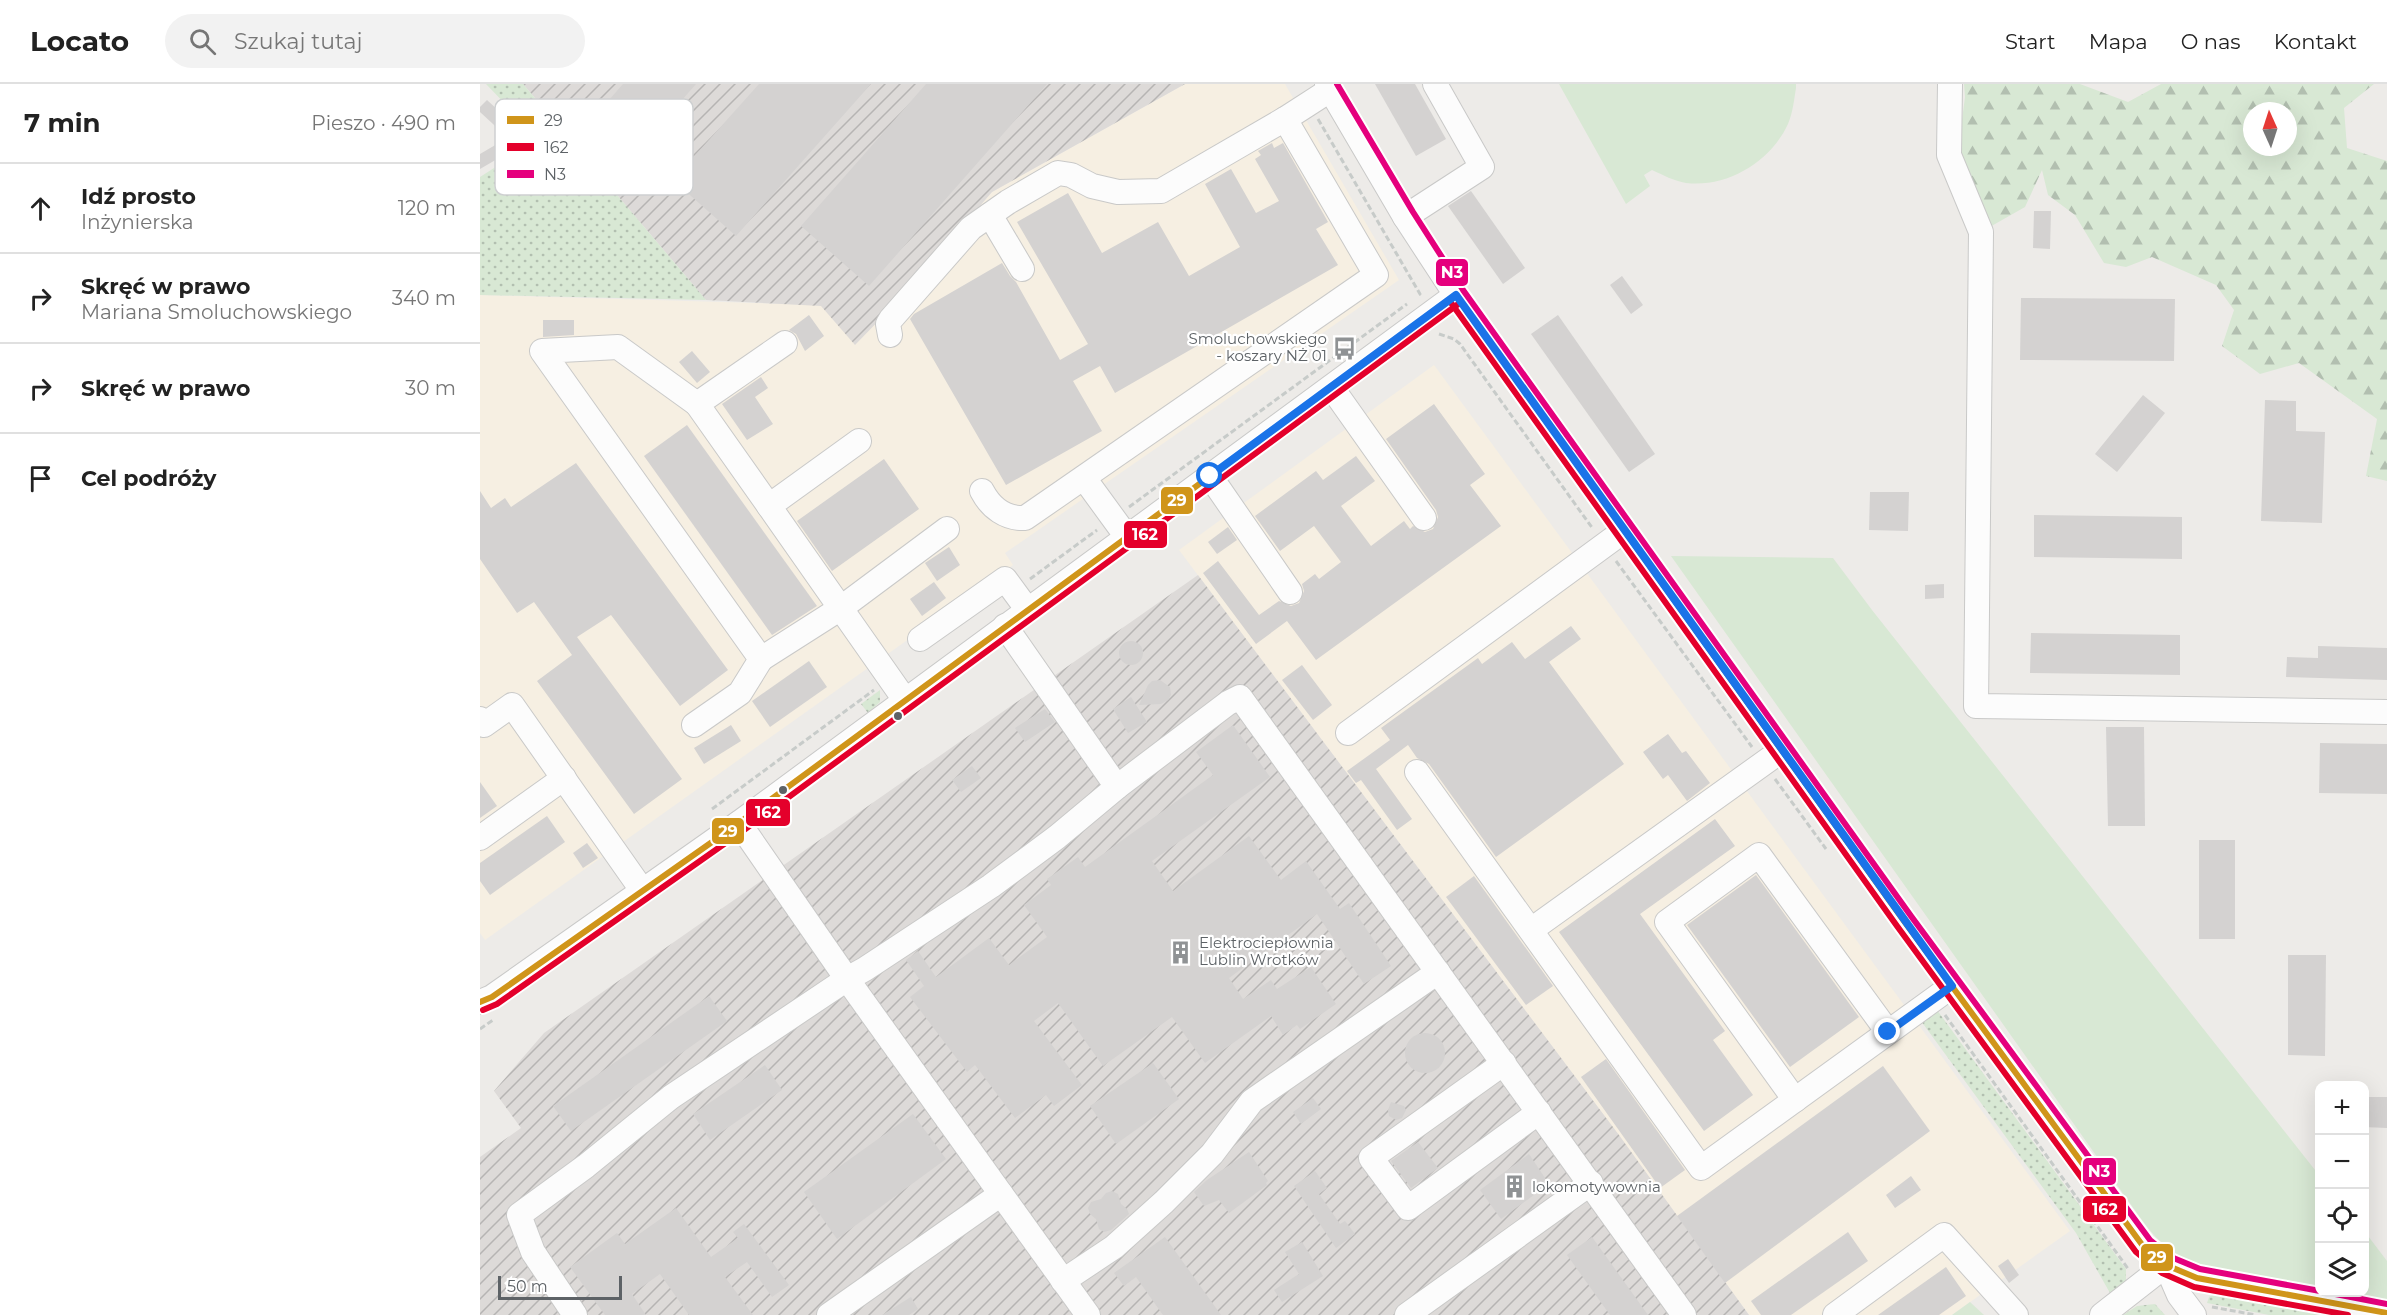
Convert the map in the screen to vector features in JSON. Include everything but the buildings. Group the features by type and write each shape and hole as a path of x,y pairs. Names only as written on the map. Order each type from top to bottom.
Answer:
{"street":[{"path":"1405,217 1482,167 1435,84"},
{"path":"1950,84 1949,155 1981,232 1976,706 2387,712"},
{"path":"890,335 888,324 891,319 971,228 1058,173 1071,175 1092,186 1118,192 1161,191 1286,119 1328,87 1405,217 1456,295 1952,986 2143,1246 2166,1265 2197,1278 2387,1313"},
{"path":"982,491 998,510 1008,516 1025,518 1376,275 1286,119"},
{"path":"990,214 1022,269"},
{"path":"480,1002 492,998 739,823 1005,626 1020,600 1120,528 1210,476 1456,295"},
{"path":"697,404 785,344"},
{"path":"761,659 542,351 618,347 697,404 905,700"},
{"path":"1332,388 1424,518"},
{"path":"769,506 859,441"},
{"path":"1210,476 1290,592"},
{"path":"1084,478 1120,528"},
{"path":"694,725 740,693 761,659 841,608 947,529"},
{"path":"1348,734 1624,530"},
{"path":"920,639 1005,579 1020,600"},
{"path":"1005,626 1117,787"},
{"path":"575,1315 533,1252 519,1215 586,1166 671,1097 847,979 992,886 1057,837 1117,787 1228,703 1240,697 1684,1315"},
{"path":"480,719 484,725 512,705 642,890"},
{"path":"1531,930 1782,750"},
{"path":"1417,772 1701,1168 1952,986"},
{"path":"480,838 564,778"},
{"path":"739,823 847,979 1088,1315"},
{"path":"1795,1100 1667,922 1759,855 1888,1032"},
{"path":"1063,1281 1114,1247 1164,1202 1212,1154 1252,1101 1438,972"},
{"path":"1503,1063 1371,1158 1408,1208 1539,1112"},
{"path":"1407,1315 1591,1184"},
{"path":"829,1315 1001,1194"},
{"path":"1835,1315 1944,1236 2016,1315"},
{"path":"2166,1265 2179,1295 2203,1311"},
{"path":"2102,1315 2166,1265"}],"path":[{"path":"1020,600 1120,528 1356,340"},
{"path":"712,809 890,679"},
{"path":"2203,1311 2256,1315"}],"shaded area":[{"path":"523,84 1185,84 992,192 892,307 855,345 821,306 706,300 617,195 693,195 693,99 536,99"},
{"path":"1185,84 1285,84 1399,280 1005,553 1013,565 485,940 480,933 480,295 892,307 992,192"},
{"path":"1434,365 2070,1231 1952,1315 1749,1315 1588,1094 1179,550"},
{"name":"Elektrociepłownia Lublin Wrotków","path":"1198,575 1619,1135 1749,1315 480,1315 480,1157 521,1128 494,1091 544,1033"}],"green space":[{"path":"486,84 523,84 536,99 500,99"},
{"path":"1559,84 1796,84 1796,88 1790,120 1780,137 1771,150 1746,169 1717,181 1702,183 1682,182 1652,170 1644,175 1650,186 1626,204"},
{"path":"1964,84 2080,84 2128,102 2161,84 2374,84 2344,108 2347,148 2387,161 2387,481 2366,476 2377,419 2299,363 2260,374 2222,346 2234,310 2216,285 2152,257 2126,267 2104,263 2075,215 2048,195 2042,170 2025,207 1988,228 1958,151 1965,97"},
{"path":"495,167 495,195 617,195 706,300 480,295 480,177"},
{"path":"1671,556 1833,558 2315,1170 2315,1288 2235,1276 2195,1263 2160,1241 2139,1216"},
{"path":"880,690 880,702 868,713 861,704"},
{"path":"1937,1010 2126,1269 2126,1282 2110,1293 2076,1233 1921,1021"},
{"path":"2369,1237 2387,1261 2387,1301 2362,1297 2369,1297"},
{"path":"2215,1293 2349,1315 2269,1315 2207,1303 2209,1297"},
{"path":"1970,1302 1984,1315 1952,1315"},
{"path":"2155,1304 2165,1315 2123,1315 2137,1306"}],"transit line":[{"name":"N3","path":"1337,84 1413,212 1463,290 1911,916 2150,1240 2171,1257 2200,1269 2315,1290"},
{"name":"29","path":"1456,295 1904,921 2143,1246 2166,1265 2197,1278 2387,1313"},
{"name":"29","path":"480,1002 492,997 739,823 1456,295"},
{"name":"162","path":"1449,300 1897,926 2136,1252 2162,1273 2194,1287 2348,1315"},
{"name":"162","path":"483,1010 497,1004 744,830 1461,302"},
{"name":"N3","path":"2351,1297 2387,1304"}],"place":[{"name":"Smoluchowskiego - koszary NŻ 01","path":"1345,348"},
{"name":"Elektrociepłownia Lublin Wrotków","path":"1181,952"},
{"name":"lokomotywownia","path":"1514,1187"}],"route":[{"path":"1210,476 1456,295 1952,986 1888,1032"}]}
